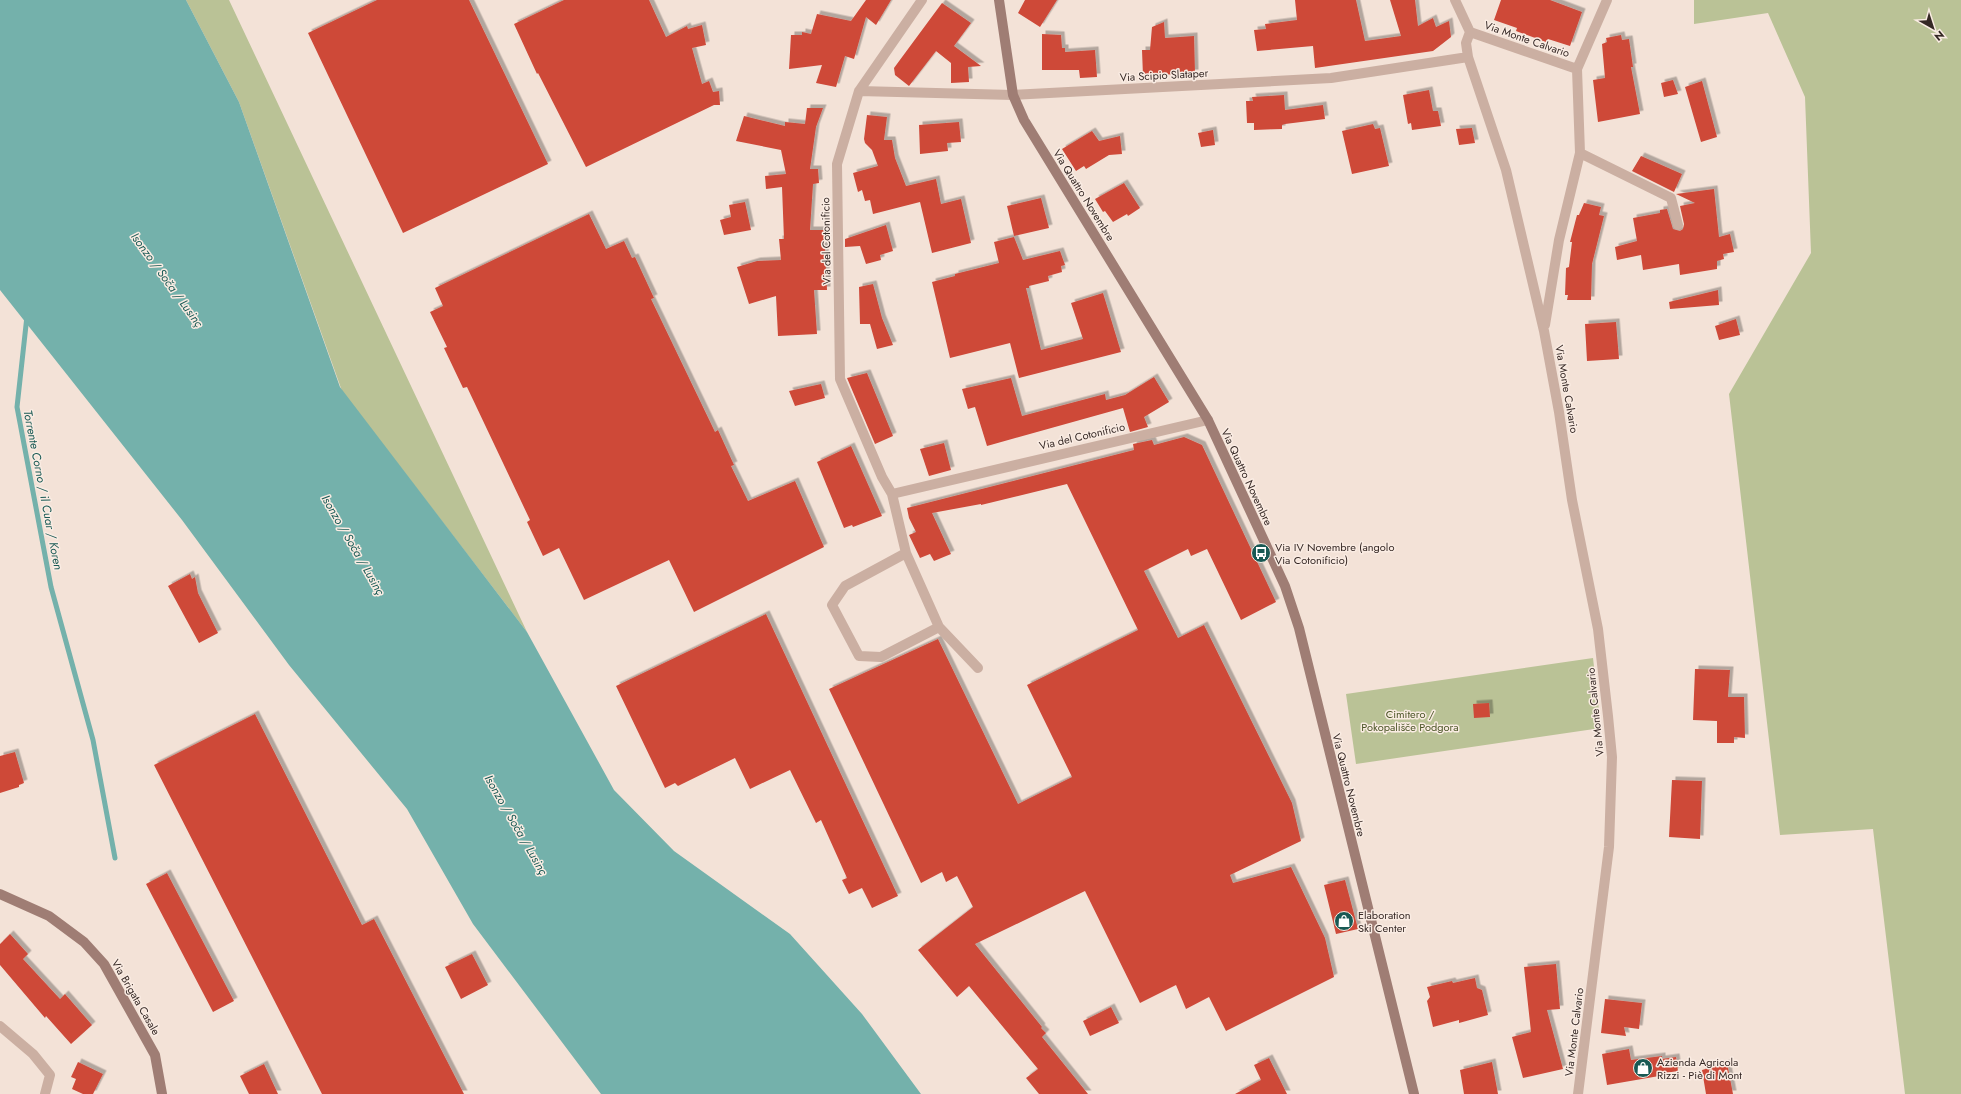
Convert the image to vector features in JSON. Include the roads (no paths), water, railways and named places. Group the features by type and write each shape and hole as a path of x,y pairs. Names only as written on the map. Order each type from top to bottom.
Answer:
{"main road":[{"name":"Via Quattro Novembre","path":"999,0 1013,95 1024,120 1208,420 1285,586 1299,628 1414,1094"},
{"name":"Via Brigata Casale","path":"0,894 49,916 84,942 104,964 155,1055 162,1094"}],"street":[{"name":"Via del Cotonificio","path":"922,0 859,91 837,164 840,379 882,477 892,494 906,553 939,627 978,668"},
{"path":"1455,0 1470,32"},
{"name":"Via Monte Calvario","path":"1544,331 1559,240 1580,152 1577,70 1607,0"},
{"name":"Via Monte Calvario","path":"1577,70 1470,32 1466,43 1468,57 1506,170 1544,331 1559,412 1572,500 1598,629 1612,757 1609,847 1578,1094"},
{"name":"Via Scipio Slataper","path":"859,91 1013,95 1331,78 1468,57"},
{"path":"1580,152 1671,198 1678,224"},
{"name":"Via del Cotonificio","path":"892,494 1208,420"},
{"path":"906,553 845,586 832,605 859,656 881,657 939,627"},
{"path":"0,1026 33,1054 50,1075 45,1094"}],"water":[{"name":"Isonzo / Soča / Lusinç","path":"0,0 186,0 239,102 340,387 527,632 614,790 674,851 790,934 862,1014 921,1094 601,1094 473,924 407,809 289,665 182,520 0,290"}],"waterway":[{"name":"Torrente Corno / il Cuar / Koren","path":"27,316 17,407 51,587 93,740 115,858"}],"place":[{"name":"Via IV Novembre (angolo Via Cotonificio)","path":"1261,553"},
{"name":"Elaboration Ski Center","path":"1344,921"},
{"name":"Azienda Agricola Rizzi - Piè di Mont","path":"1643,1068"}],"park label":[{"name":"Cimitero / Pokopališče Podgora","path":"1410,720"}]}
